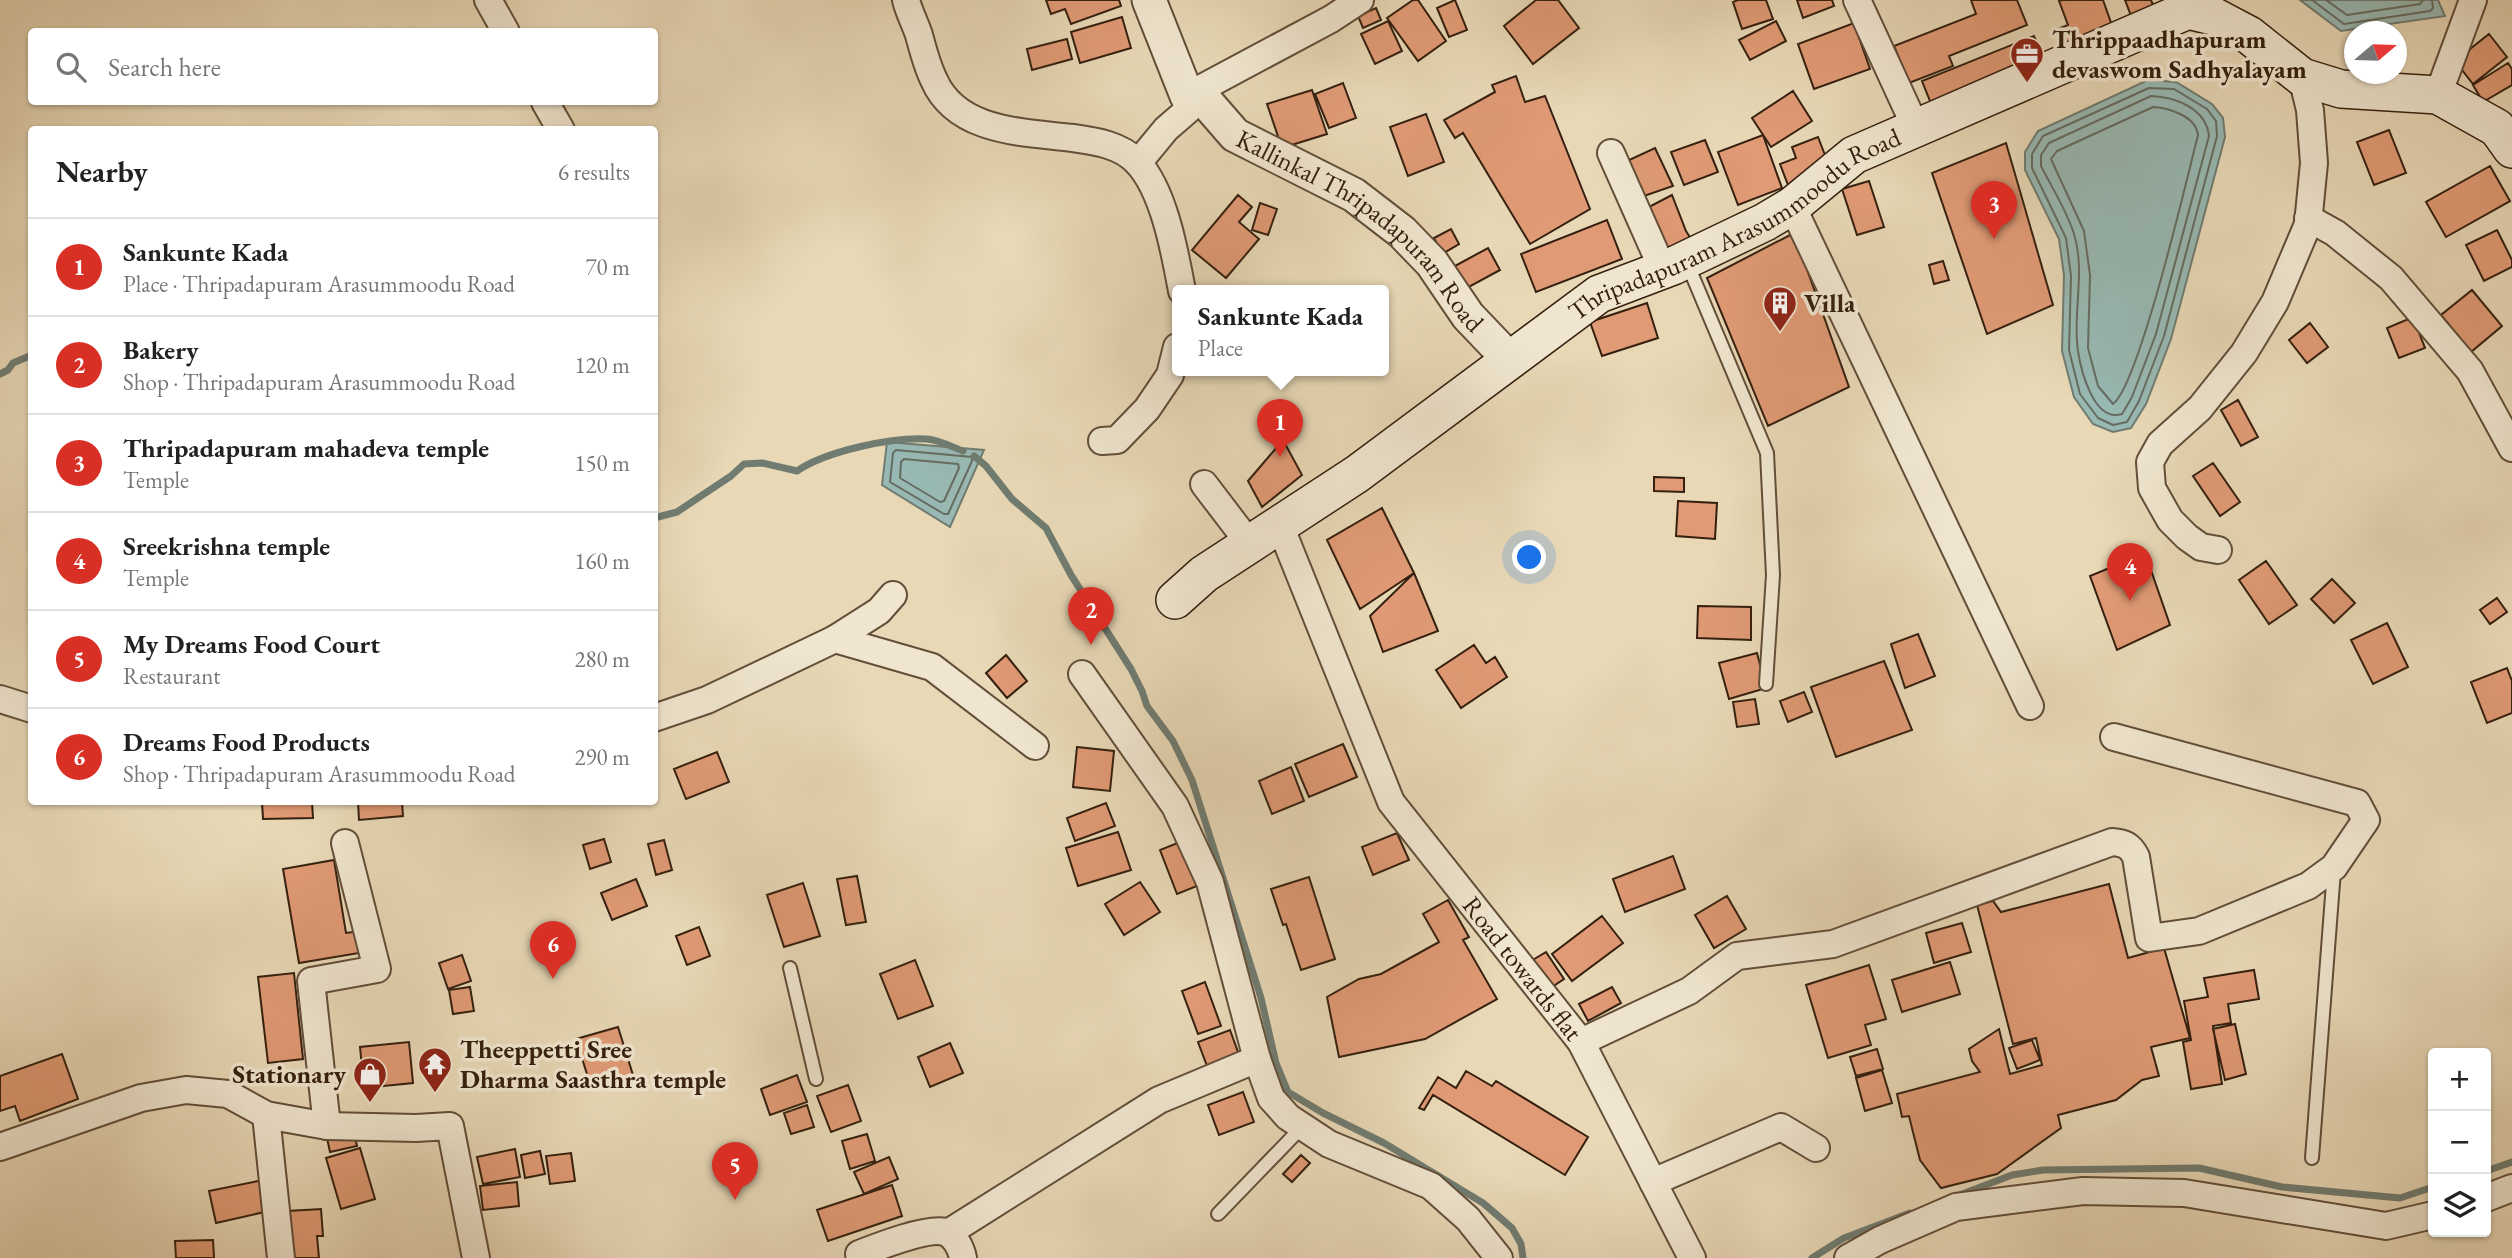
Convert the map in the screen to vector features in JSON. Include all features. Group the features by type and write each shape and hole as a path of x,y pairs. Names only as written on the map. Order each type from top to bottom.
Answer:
{"main road":[{"name":"Thripadapuram Arasummoodu Road","path":"1175,600 1204,574 1357,474 1600,294 1674,265 1765,222 1792,206 1854,155 2188,10 2214,8 2302,77 2341,89 2438,95"},
{"path":"2438,95 2497,128 2512,149"}],"street":[{"path":"488,0 504,28"},
{"path":"906,0 934,80 956,108 976,122 1006,129 1098,141 1124,152 1138,163 1153,187 1164,214 1181,285"},
{"path":"1138,163 1166,129 1188,110 1189,103 1149,0"},
{"path":"1187,96 1331,19 1360,0"},
{"path":"1857,0 1916,128"},
{"path":"2438,95 2473,0"},
{"path":"2218,550 2201,547 2170,520 2152,488 2150,462 2160,444 2200,408 2244,354 2275,302 2308,224 2314,163 2310,110 2302,77"},
{"name":"Kallinkal Thripadapuram Road","path":"1187,96 1202,97 1235,135 1354,195 1402,232 1432,263 1468,316 1511,361"},
{"path":"547,105 559,126"},
{"path":"1611,153 1674,265"},
{"path":"1792,206 2030,706"},
{"path":"2308,218 2335,233 2391,278 2470,371 2512,448"},
{"path":"1102,441 1117,440 1147,409 1170,375 1172,367"},
{"path":"1204,484 1249,543"},
{"name":"Road towards flat","path":"1279,523 1391,802 1581,1042 1689,991 1737,956 1833,944 2112,842 2124,843 2132,849 2136,857 2150,938 2199,931 2308,886 2334,867"},
{"path":"658,717 707,700 835,639 879,611 893,595"},
{"path":"835,639 932,667 1035,746"},
{"path":"1082,674 1175,806 1210,882 1257,1059 1271,1098 1289,1117 1329,1144 1431,1186 1468,1219 1499,1258"},
{"path":"0,699 28,708"},
{"path":"2114,737 2357,803 2367,820 2334,867"},
{"path":"327,1126 311,981 377,969 345,843"},
{"path":"1581,1042 1692,1258"},
{"path":"948,1233 1158,1100 1257,1059"},
{"path":"0,1147 141,1098 186,1090 228,1094 266,1115 327,1126 450,1126 476,1258"},
{"path":"266,1115 281,1258"},
{"path":"1653,1182 1781,1127 1816,1148"},
{"path":"2491,1196 2512,1188"},
{"path":"1848,1258 1880,1240 1956,1207 2083,1191 2184,1193 2386,1226 2428,1216"},
{"path":"855,1257 935,1230 948,1233 956,1241 963,1258"}],"lane":[{"path":"1674,265 1767,453 1773,575 1766,684"},
{"path":"2312,1158 2334,867"},
{"path":"790,968 816,1079"},
{"path":"1217,1214 1303,1126"}],"water":[{"path":"2300,0 2438,0 2445,16 2407,21 2344,21 2344,31"},
{"path":"2148,80 2176,82 2212,104 2223,118 2225,137 2171,339 2146,404 2131,428 2113,432 2093,424 2074,397 2062,351 2064,275 2059,239 2025,170 2025,152 2038,131"},
{"path":"887,442 984,450 950,527 882,485"}],"building":[{"path":"1046,0 1119,0 1121,6 1071,24 1065,9 1051,14"},
{"path":"1413,0 1418,0 1446,41 1418,61 1387,18"},
{"path":"1455,0 1467,30 1449,37 1437,8"},
{"path":"1536,0 1558,0 1579,28 1533,64 1504,26"},
{"path":"1766,0 1773,19 1742,29 1733,2"},
{"path":"1797,0 1832,0 1834,6 1803,18"},
{"path":"1971,0 2017,0 2027,25 1949,56 1953,66 1909,83 1894,46 1976,14"},
{"path":"2103,0 2115,34 2063,53 2055,30 2068,25 2059,1"},
{"path":"2125,0 2151,0 2156,12 2133,21"},
{"path":"1376,8 1381,20 1363,28 1358,16"},
{"path":"1122,17 1131,48 1080,63 1071,32"},
{"path":"1388,21 1402,51 1375,64 1361,34"},
{"path":"1776,21 1786,41 1750,60 1739,40"},
{"path":"1854,23 1870,69 1814,89 1798,44"},
{"path":"2489,34 2507,57 2473,84 2455,61"},
{"path":"2034,36 2044,61 1932,106 1922,81"},
{"path":"1067,39 1072,59 1032,70 1027,49"},
{"path":"2508,63 2512,69 2512,85 2483,102 2473,85"},
{"path":"1516,76 1525,102 1545,96 1590,209 1530,244 1463,133 1455,138 1444,120 1495,92 1492,85"},
{"path":"1343,83 1356,118 1329,128 1315,94"},
{"path":"1312,90 1327,134 1282,148 1267,104"},
{"path":"1793,91 1812,121 1771,147 1752,118"},
{"path":"1426,114 1444,162 1408,176 1390,127"},
{"path":"2389,130 2406,173 2374,185 2357,142"},
{"path":"1763,135 1782,188 1738,205 1718,152"},
{"path":"1818,137 1830,168 1788,185 1780,164 1796,158 1792,147"},
{"path":"1705,140 1718,172 1684,185 1671,152"},
{"path":"2006,143 2053,305 1987,334 1932,173"},
{"path":"1655,148 1673,186 1641,197 1627,161"},
{"path":"2490,166 2510,201 2446,237 2426,202"},
{"path":"1869,181 1884,227 1857,235 1842,189"},
{"path":"1238,195 1252,207 1239,222 1259,239 1226,278 1192,250"},
{"path":"1672,195 1693,242 1665,253 1647,208"},
{"path":"1260,203 1277,209 1268,235 1252,230"},
{"path":"1607,220 1622,259 1536,292 1521,254"},
{"path":"1451,229 1459,244 1442,254 1434,238"},
{"path":"2497,230 2512,260 2512,267 2484,281 2466,245"},
{"name":"Villa","path":"1794,233 1849,387 1768,426 1707,278"},
{"path":"1488,248 1500,270 1467,288 1455,266"},
{"path":"1943,261 1949,280 1934,284 1929,265"},
{"path":"2472,290 2502,326 2471,352 2441,315"},
{"path":"1647,303 1658,338 1602,356 1590,322"},
{"path":"2413,317 2425,348 2399,358 2387,328"},
{"path":"2310,323 2328,347 2307,363 2289,340"},
{"path":"2238,400 2258,437 2241,446 2221,410"},
{"path":"1283,440 1302,475 1262,507 1248,481"},
{"path":"2213,463 2240,502 2220,516 2193,476"},
{"path":"1654,477 1684,478 1684,492 1654,491"},
{"path":"1678,501 1717,503 1715,539 1676,536"},
{"path":"1382,508 1414,573 1360,609 1327,540"},
{"path":"2145,553 2170,625 2117,650 2090,576"},
{"path":"2266,561 2297,605 2269,624 2239,580"},
{"path":"1414,573 1438,631 1383,652 1370,616"},
{"path":"2332,579 2355,603 2334,623 2311,599"},
{"path":"2497,598 2507,612 2490,624 2480,610"},
{"path":"1698,606 1751,607 1751,640 1697,638"},
{"path":"2387,623 2408,667 2373,684 2351,640"},
{"path":"1918,634 1935,676 1905,688 1891,644"},
{"path":"1474,645 1486,663 1495,657 1507,677 1461,708 1436,670"},
{"path":"1757,653 1766,688 1729,699 1719,663"},
{"path":"1006,655 1027,681 1007,698 986,673"},
{"path":"1884,661 1912,730 1836,757 1811,687"},
{"path":"2507,668 2512,681 2512,713 2487,723 2471,682"},
{"path":"1804,692 1812,712 1788,722 1780,701"},
{"path":"1755,699 1759,724 1737,727 1733,702"},
{"path":"1343,744 1357,777 1309,797 1295,764"},
{"path":"1077,747 1114,751 1110,791 1073,787"},
{"path":"717,752 729,782 686,799 674,769"},
{"path":"1291,767 1304,801 1272,814 1259,781"},
{"path":"1106,803 1115,826 1075,841 1067,818"},
{"path":"262,805 312,805 313,818 263,819"},
{"path":"358,805 402,805 403,816 359,820"},
{"path":"1118,832 1131,870 1078,886 1066,848"},
{"path":"1397,833 1409,860 1373,875 1362,847"},
{"path":"604,839 611,862 590,869 583,845"},
{"path":"664,840 672,870 656,875 648,844"},
{"path":"1185,840 1202,884 1177,894 1160,850"},
{"path":"1673,856 1685,889 1625,912 1613,879"},
{"path":"334,860 346,933 361,931 365,952 299,963 283,869"},
{"path":"857,876 866,922 846,925 837,879"},
{"path":"1309,877 1335,959 1301,970 1271,889"},
{"path":"636,879 647,906 612,920 601,893"},
{"path":"1140,882 1160,912 1124,935 1105,904"},
{"path":"803,883 820,936 784,947 767,895"},
{"path":"2109,884 2128,958 2164,948 2190,1038 2151,1047 2159,1076 2142,1080 2116,1100 2058,1115 2061,1128 1997,1174 1941,1188 1920,1160 1909,1116 1902,1117 1897,1094 1980,1072 1972,1061 1969,1049 1999,1029 2010,1074 2042,1065 2036,1038 2013,1044 1977,905 1993,901 2001,912"},
{"path":"1727,896 1746,929 1714,948 1695,915"},
{"path":"1448,900 1469,937 1463,940 1497,999 1425,1039 1339,1057 1327,997 1359,979 1381,974 1439,942 1423,914"},
{"path":"1602,916 1623,943 1572,981 1552,954"},
{"path":"1962,923 1971,952 1934,963 1926,933"},
{"path":"699,927 710,956 687,965 676,936"},
{"path":"1546,952 1564,979 1549,989 1531,961"},
{"path":"462,955 471,981 448,989 439,963"},
{"path":"915,960 933,1006 898,1019 880,974"},
{"path":"1950,962 1960,994 1902,1012 1892,980"},
{"path":"1869,965 1886,1019 1865,1025 1871,1045 1828,1058 1806,985"},
{"path":"2254,970 2259,999 2228,1004 2231,1023 2213,1026 2222,1084 2191,1089 2183,1042 2191,1040 2184,1001 2208,997 2204,978"},
{"path":"294,973 303,1059 268,1063 258,977"},
{"path":"1205,982 1221,1026 1198,1034 1182,991"},
{"path":"470,987 474,1011 453,1014 449,990"},
{"path":"1612,987 1621,1003 1588,1021 1579,1004"},
{"path":"2235,1024 2246,1074 2225,1080 2213,1029"},
{"path":"618,1027 633,1075 591,1087 576,1039"},
{"path":"1230,1030 1242,1063 1210,1074 1198,1042"},
{"path":"2032,1040 2040,1060 2017,1069 2009,1048"},
{"path":"409,1042 413,1083 364,1088 360,1047"},
{"path":"950,1043 963,1073 930,1087 918,1057"},
{"path":"1877,1049 1883,1069 1856,1076 1850,1057"},
{"path":"62,1054 78,1099 20,1121 15,1106 0,1111 0,1076"},
{"path":"1882,1070 1892,1103 1865,1111 1856,1078"},
{"path":"1466,1071 1492,1086 1496,1081 1588,1137 1565,1175 1433,1095 1424,1110 1419,1108 1438,1077 1456,1088"},
{"path":"797,1075 807,1102 770,1115 761,1089"},
{"path":"848,1085 861,1121 831,1132 817,1096"},
{"path":"1243,1092 1254,1122 1219,1135 1208,1105"},
{"path":"807,1105 814,1127 791,1134 784,1113"},
{"path":"354,1132 357,1146 330,1152 327,1138"},
{"path":"867,1134 875,1161 850,1169 842,1141"},
{"path":"360,1148 375,1199 341,1209 326,1158"},
{"path":"515,1149 520,1177 483,1184 477,1157"},
{"path":"540,1151 545,1174 525,1178 521,1155"},
{"path":"571,1153 575,1181 550,1184 546,1156"},
{"path":"1301,1155 1310,1163 1292,1182 1283,1174"},
{"path":"889,1157 898,1179 864,1194 854,1172"},
{"path":"263,1180 269,1211 216,1223 209,1191"},
{"path":"517,1182 519,1206 483,1210 480,1186"},
{"path":"892,1185 902,1216 828,1241 817,1210"},
{"path":"321,1209 323,1236 317,1236 319,1258 291,1258 288,1211"},
{"path":"213,1240 214,1258 176,1258 175,1241"}],"waterway":[{"path":"0,374 8,370 13,363 28,357"},
{"path":"658,517 677,512 731,476 744,464 762,463 797,471 825,457 896,440 927,439 963,451"},
{"path":"974,456 986,466 1012,499 1046,528 1071,575 1131,669 1147,706 1173,741 1192,780 1261,998 1276,1063 1288,1092 1323,1113 1384,1143 1483,1203 1512,1228 1521,1244 1523,1258"},
{"path":"2491,1169 2512,1162"},
{"path":"1957,1196 2012,1175 2043,1170 2199,1168 2282,1187 2400,1198 2428,1189"},
{"path":"1812,1258 1844,1238 1910,1213"}],"place":[{"name":"Thrippaadhapuram devaswom Sadhyalayam","path":"2027,84"},
{"name":"Thripadapuram mahadeva temple","path":"1994,239"},
{"name":"Villa","path":"1780,333"},
{"name":"Sankunte Kada","path":"1280,457"},
{"name":"Sreekrishna temple","path":"2130,601"},
{"name":"Bakery","path":"1091,645"},
{"name":"Dreams Food Products","path":"553,979"},
{"name":"Theeppetti Sree Dharma Saasthra temple","path":"435,1094"},
{"name":"Stationary","path":"370,1104"},
{"name":"My Dreams Food Court","path":"735,1200"}]}
